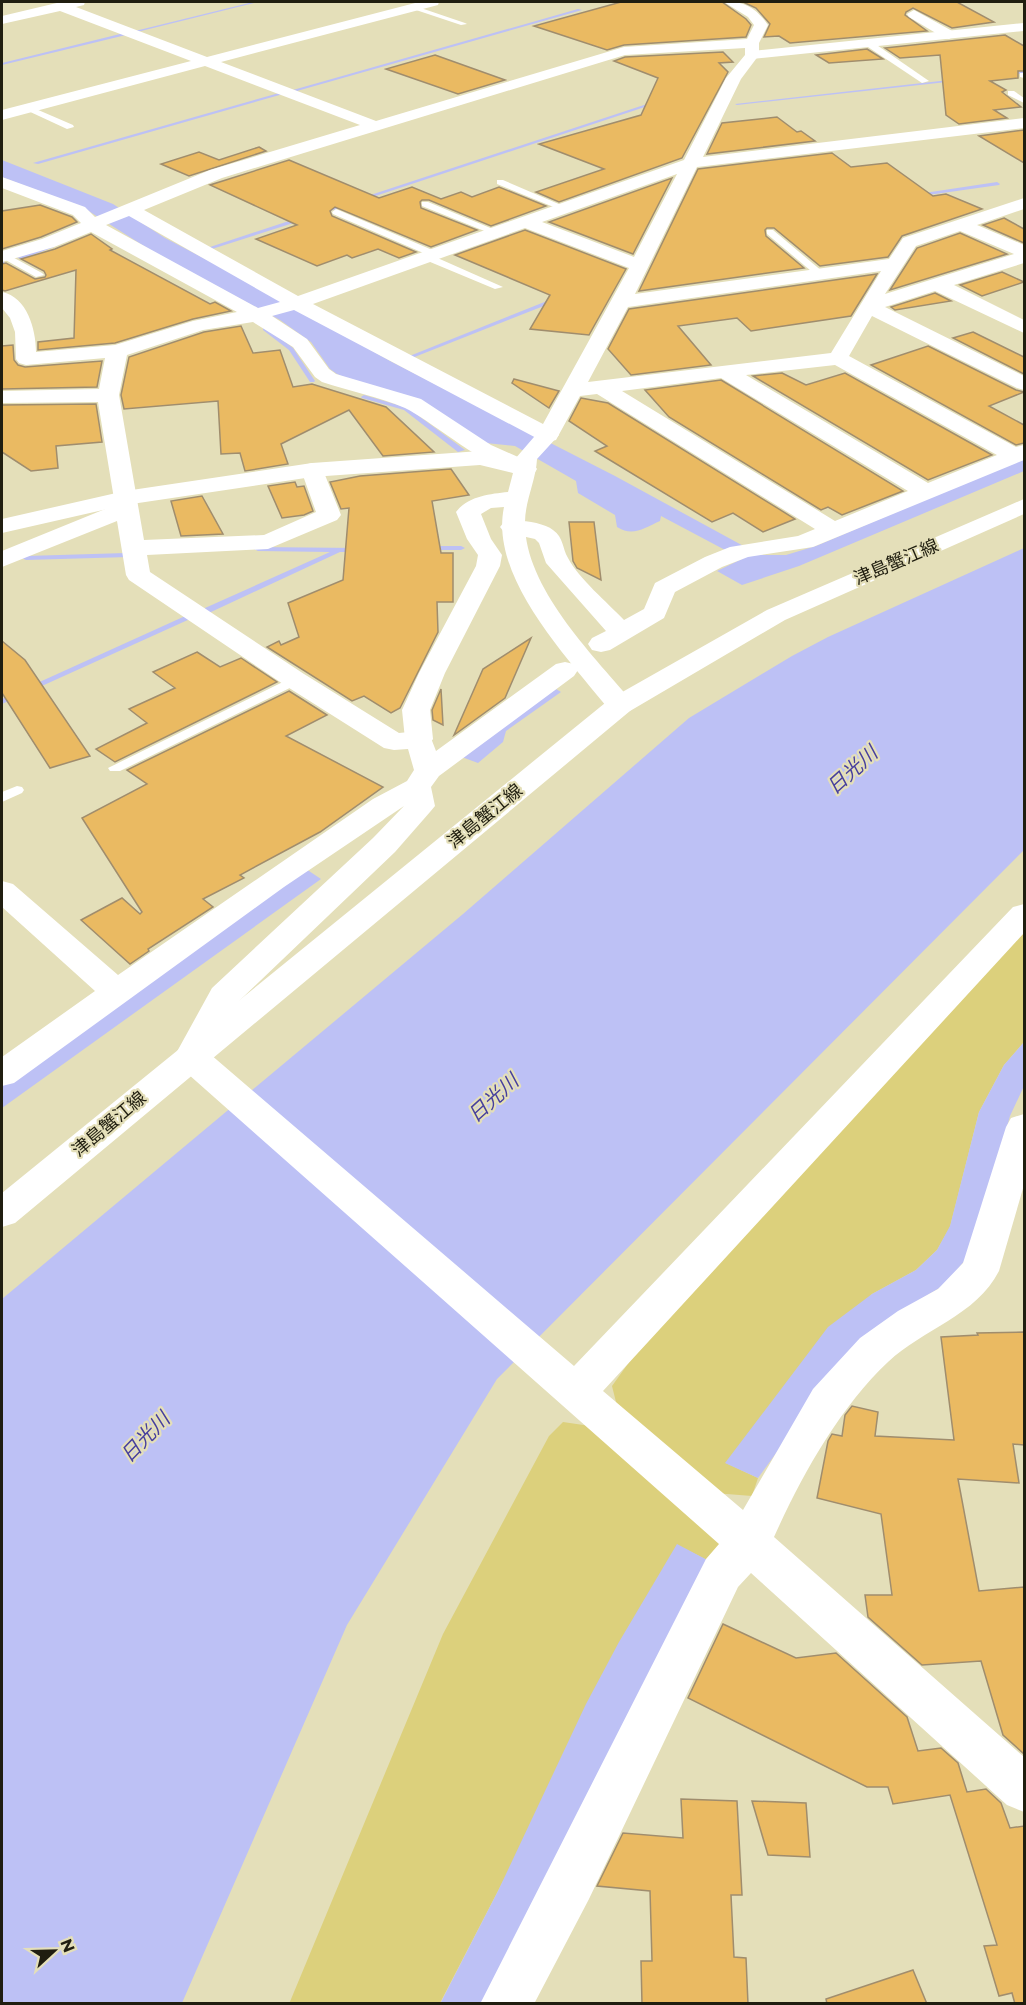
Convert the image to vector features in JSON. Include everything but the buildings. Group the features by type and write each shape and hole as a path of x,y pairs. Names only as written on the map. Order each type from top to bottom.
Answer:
{"street":[{"path":"2,20 79,2"},
{"path":"2,115 433,2"},
{"path":"620,705 563,633 533,590 521,566 512,527 516,498 526,464 547,436 574,390 734,78 752,49 761,25 759,20 731,2"},
{"path":"61,6 375,126"},
{"path":"914,14 949,35"},
{"path":"3,257 95,224 216,174 624,51 752,49 868,43 1024,27"},
{"path":"2,298 16,310 23,321 26,359 117,351 200,325 256,315 300,302 692,162 1024,123"},
{"path":"2,182 79,211 95,224 256,315 300,343 322,373 329,378 413,404 483,450 526,464"},
{"path":"838,358 893,264 909,242 960,224 1022,197"},
{"path":"130,210 172,235 300,302 359,337 547,436"},
{"path":"525,222 639,265"},
{"path":"960,224 1024,252"},
{"path":"868,306 1024,257"},
{"path":"621,302 893,264"},
{"path":"1002,264 1024,274"},
{"path":"936,284 1024,327"},
{"path":"868,306 1024,384"},
{"path":"117,351 108,395 138,575 295,680 394,742 419,739"},
{"path":"574,390 838,358 1020,454"},
{"path":"725,372 926,492"},
{"path":"601,387 834,530"},
{"path":"2,397 108,395"},
{"path":"512,527 543,533 551,541 555,558 612,638 655,613 664,588 730,555 759,548 784,547 804,542 1020,454"},
{"path":"2,526 312,470 480,458 526,464"},
{"path":"134,548 268,542 329,515 312,470"},
{"path":"516,498 485,502 468,512 470,520 490,555 488,566 432,673 416,710 423,779 420,806 384,845 224,996 191,1057 218,1083 748,1543 1024,1788"},
{"path":"2,560 126,503"},
{"name":"津島蟹江線","path":"2,1214 620,705 776,615 1024,506"},
{"path":"2,1074 115,991 423,779 565,670"},
{"path":"2,891 115,991"},
{"path":"568,1387 1024,914"},
{"path":"506,2004 571,1881 722,1573 748,1543 827,1401 874,1350 912,1322 952,1300 980,1270 1024,1127"}],"lane":[{"path":"412,7 463,24"},
{"path":"868,43 925,81"},
{"path":"1011,93 1024,101"},
{"path":"29,108 70,127"},
{"path":"500,182 564,208"},
{"path":"425,204 495,232"},
{"path":"336,212 498,287"},
{"path":"770,232 820,274"},
{"path":"3,257 39,275"},
{"path":"115,768 295,680"},
{"path":"2,798 18,790"}],"shaded area":[{"path":"1024,923 1024,1042 1004,1065 979,1112 950,1227 937,1250 916,1270 872,1294 726,1463 758,1478 752,1496 714,1493 619,1414 612,1386 663,1315"},
{"path":"563,1422 597,1427 728,1544 711,1562 677,1545 440,2003 289,2004 443,1634 549,1436"}],"water":[{"path":"2,160 113,204 165,238 255,285 392,362 615,476 760,555 786,555 816,546 1024,458 1024,471 799,566 742,585 717,571 742,559 661,516 660,521 638,530 628,531 617,527 615,515 578,493 576,481 515,446 486,443 337,374 330,369 311,342 280,320 155,253 87,210 2,177"},
{"name":"日光川","path":"1024,548 1024,850 497,1379 347,1625 182,2003 2,2004 2,1299 463,914 689,718 828,637"},
{"path":"556,689 561,692 506,731 503,742 478,763 459,756"},
{"path":"306,869 321,879 2,1108 2,1083"},
{"path":"1024,1042 1024,1086 1010,1116 973,1250 946,1284 901,1311 838,1368 758,1478 725,1463 828,1327 872,1294 916,1270 937,1250 950,1226 979,1112 1004,1065"},
{"path":"677,1544 711,1562 484,2003 440,2004 498,1891 586,1704 619,1642"}],"waterway":[{"path":"137,31 256,2"},
{"path":"295,90 580,10"},
{"path":"2,64 124,34"},
{"path":"1004,75 1024,72"},
{"path":"737,104 956,80"},
{"path":"36,163 281,94"},
{"path":"322,212 658,102"},
{"path":"914,195 997,184"},
{"path":"210,248 304,218"},
{"path":"20,258 51,247"},
{"path":"410,357 557,299"},
{"path":"265,329 291,349 312,381"},
{"path":"364,397 406,409 461,450"},
{"path":"425,548 461,548"},
{"path":"258,549 359,550"},
{"path":"208,610 336,552"},
{"path":"26,558 126,555"},
{"path":"2,702 186,619"}]}
